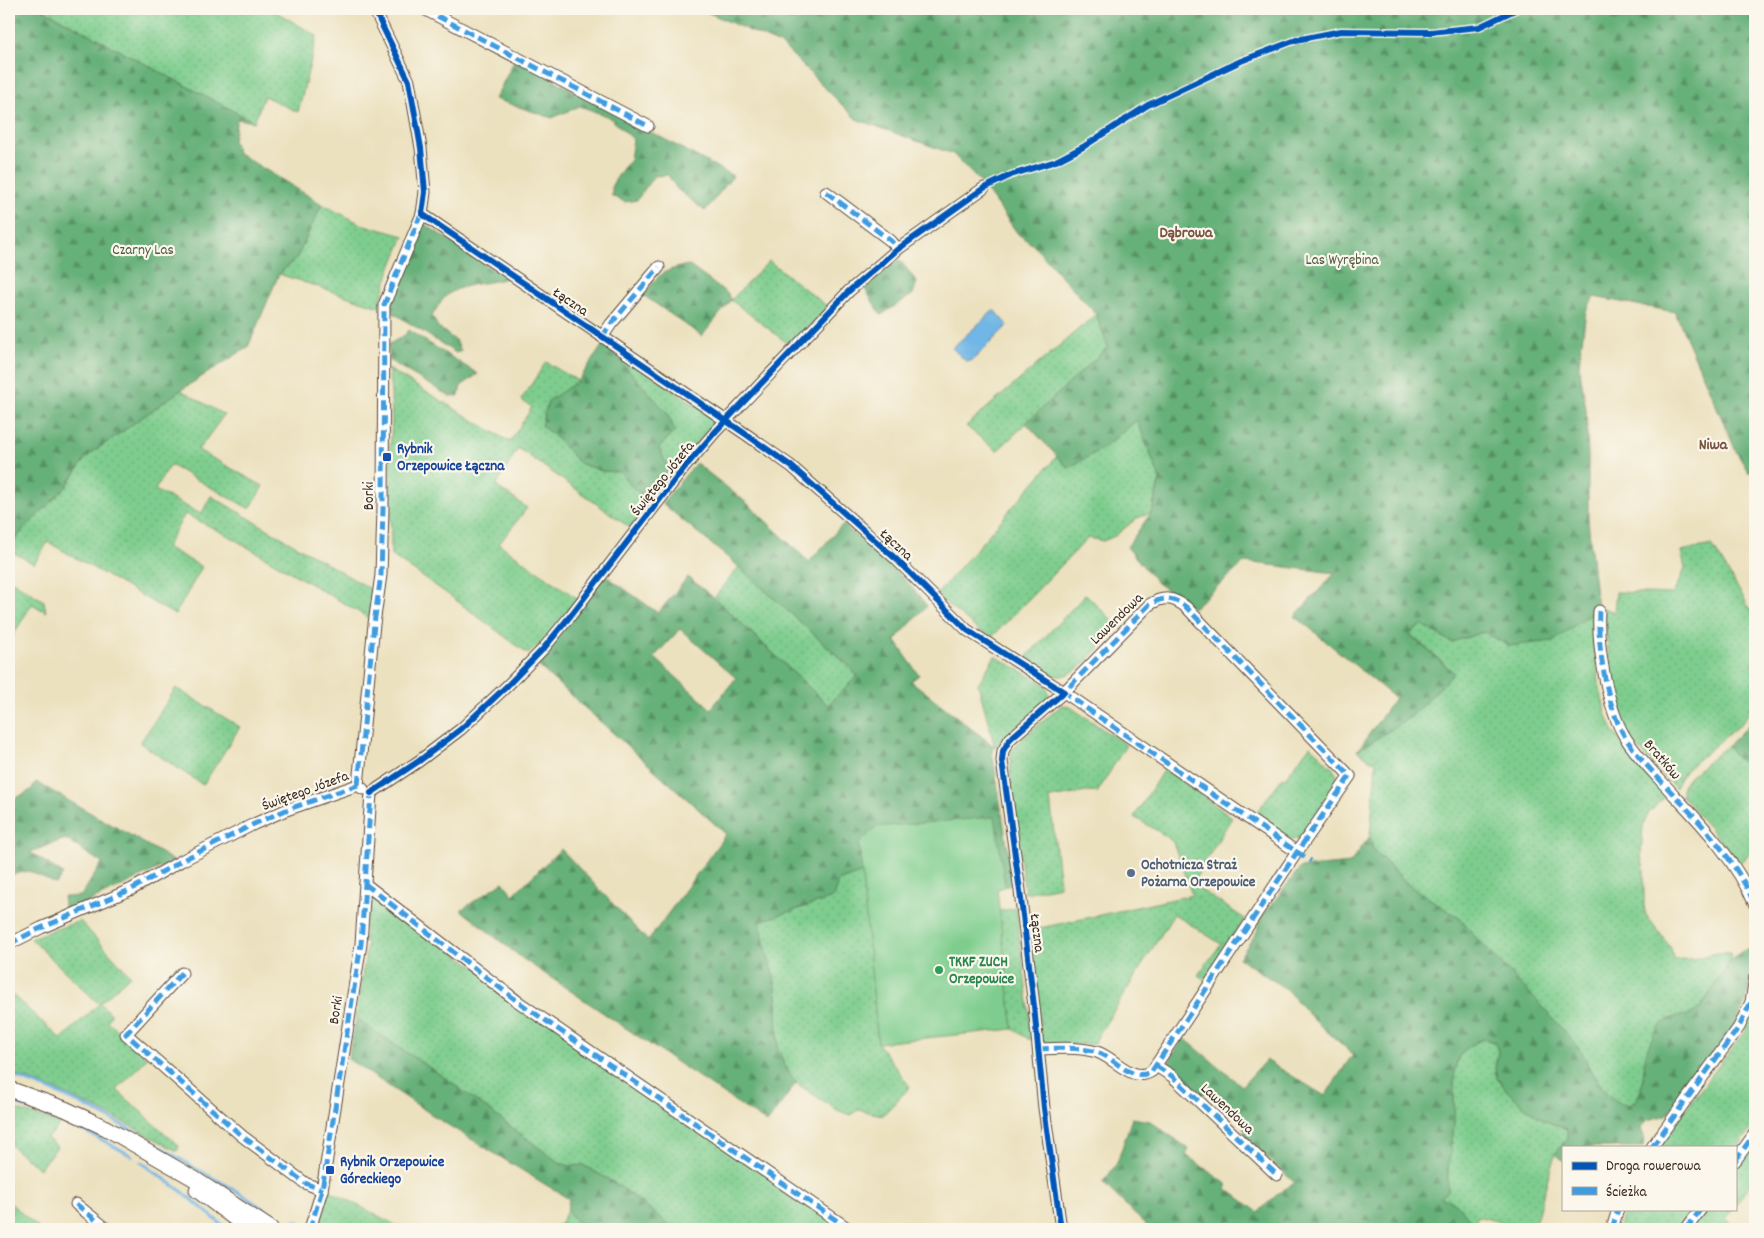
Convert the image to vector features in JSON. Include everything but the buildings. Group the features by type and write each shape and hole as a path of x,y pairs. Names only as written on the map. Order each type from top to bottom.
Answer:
{"main road":[{"path":"9,1089 90,1119 224,1197 271,1229"},
{"path":"165,1163 249,1229"}],"street":[{"path":"374,9 409,81 421,148 425,192 422,214"},
{"path":"424,9 648,126"},
{"name":"Świętego Józefa","path":"9,944 50,924 132,889 181,861 254,824 286,810 358,785 370,793 419,761 461,728 507,686 544,648 673,481 726,421 849,291 898,249 984,188"},
{"path":"826,192 891,241 898,249"},
{"name":"Łączna","path":"422,214 790,466 896,559 967,630 1064,692 1010,739 1002,756 1039,1049 1044,1108 1061,1229"},
{"name":"Borki","path":"358,785 374,624 381,575 384,305 422,214"},
{"path":"602,337 660,267"},
{"name":"Lawendowa","path":"1064,692 1149,605 1167,598 1181,603 1350,776 1297,852 1156,1066 1172,1076 1277,1175"},
{"name":"Bratków","path":"1599,611 1601,647 1609,692 1621,730 1641,758 1704,828 1741,878 1755,905"},
{"path":"1064,692 1297,852"},
{"name":"Borki","path":"310,1229 322,1190 361,944 370,793"},
{"path":"365,884 517,1001 849,1229"},
{"path":"182,973 126,1034 242,1136 305,1183 322,1190"},
{"path":"1653,1146 1739,1027 1751,1002 1755,977"},
{"path":"1039,1049 1081,1050 1098,1053 1135,1075 1148,1074 1156,1066"},
{"path":"1736,1160 1755,1132"},
{"path":"76,1204 107,1229"},
{"path":"1612,1229 1618,1210"},
{"path":"1686,1229 1700,1210"}],"green space":[{"name":"Czarny Las","path":"9,9 42,9 254,122 237,119 233,140 238,153 322,204 297,257 279,274 248,347 181,390 86,457 66,487 22,531 9,548"},
{"path":"42,9 271,9 317,36 298,112 264,96 254,122"},
{"name":"Las Wyrębina","path":"700,9 1755,9 1755,469 1749,473 1737,453 1675,312 1594,297 1586,311 1579,365 1586,409 1588,520 1597,606 1591,613 1554,641 1509,646 1484,632 1451,642 1422,625 1409,634 1454,673 1412,716 1357,751 1395,698 1295,616 1335,573 1245,562 1193,608 1157,583 1127,547 1153,510 1160,479 1137,420 1102,449 1068,468 1026,423 1108,347 1096,314 1033,245 1018,234 982,184 953,154 856,119 782,45"},
{"path":"515,59 733,176 705,211 677,189 668,175 654,176 637,200 625,202 612,196 612,185 630,160 633,139 609,117 580,106 552,118 495,99"},
{"path":"322,204 361,224 404,236 389,272 379,307 279,274 297,257"},
{"path":"423,223 506,278 460,288 446,296 440,303 432,316 438,327 456,341 461,351 456,353 392,312 390,305"},
{"path":"899,259 917,282 913,294 881,315 865,289"},
{"path":"769,261 828,307 791,346 731,300"},
{"path":"688,265 728,294 731,300 702,336 643,295 662,274"},
{"path":"1096,314 1108,347 997,451 966,426"},
{"path":"408,330 478,374 461,386 459,396 449,396 390,361 388,345 405,335"},
{"path":"604,343 719,421 669,470 658,448 675,431 667,413"},
{"path":"604,343 667,413 675,431 659,448 669,470 648,499 631,486 620,472 602,471 579,463 555,436 541,426 548,401 578,381"},
{"path":"546,362 578,381 571,386 541,426 555,436 579,463 602,471 620,472 631,486 648,499 632,529 518,448 496,486 527,508 499,544 578,599 540,644 528,654 449,595 391,555 390,449 392,421 388,369 510,442 532,407 521,400"},
{"path":"181,390 224,415 198,450 263,486 250,509 170,465 155,490 201,514 211,496 372,590 369,618 225,534 185,514 166,547 202,567 175,615 48,542 34,564 9,550 22,531 66,487 86,457"},
{"path":"1137,420 1160,479 1151,513 1137,518 1115,536 1103,541 1088,538 992,637 978,630 942,600 938,593 1057,456 1068,468 1102,449"},
{"path":"696,463 748,504 809,562 843,524 898,573 927,606 895,640 919,675 911,681 995,747 992,750 1013,883 1005,886 995,817 859,846 862,872 838,881 833,898 760,921 777,996 778,1049 785,1066 796,1083 767,1123 523,959 461,910 503,882 513,895 561,849 648,941 726,834 536,664 605,575 658,613 688,577 714,598 828,705 857,676 850,667 739,567 662,503","holes":["680,629 736,678 711,709 654,657"]},
{"path":"1712,545 1755,617 1755,657 1753,666 1755,700 1744,721 1688,768 1675,788 1628,737 1614,697 1603,608 1614,612 1616,592 1673,594 1685,568 1681,551"},
{"path":"739,567 850,667 857,676 828,705 714,598"},
{"path":"9,579 44,601 46,612 32,604 9,642"},
{"path":"1086,594 1118,626 1090,658 1073,672 1064,676 1052,675 1026,657"},
{"path":"1591,613 1601,693 1612,729 1665,796 1648,814 1643,826 1641,856 1644,870 1644,906 1646,915 1671,948 1673,959 1692,959 1713,954 1730,953 1731,960 1702,1005 1692,1015 1675,1017 1654,1035 1647,1052 1640,1094 1631,1105 1618,1102 1608,1095 1554,1021 1475,937 1462,920 1410,886 1373,849 1370,836 1376,763 1357,751 1412,716 1454,673 1409,633 1422,625 1451,642 1484,632 1554,641"},
{"path":"995,656 1046,685 1049,695 1046,701 995,747 978,684"},
{"path":"176,688 240,727 203,785 140,743"},
{"path":"1062,705 1069,706 1126,745 1097,793 1093,791 1050,798 1060,886 1025,893 1010,782 1011,754 1017,743"},
{"path":"1755,714 1755,768 1736,758 1728,745 1750,723"},
{"path":"1728,745 1736,758 1755,768 1755,848 1740,863 1682,796 1682,788 1686,780"},
{"path":"1310,746 1331,766 1337,775 1335,790 1305,834 1296,839 1287,839 1256,813 1283,777 1285,778"},
{"path":"1164,769 1232,817 1192,884 1245,919 1204,979 1198,975 1221,944 1174,914 1093,1044 1042,1046 1031,930 1192,895 1173,842 1134,817"},
{"path":"36,782 174,861 65,913 63,897 81,896 102,863 65,839 30,852 63,874 56,884 29,871 9,875 9,802 31,790"},
{"name":"TKKF ZUCH Orzepowice","path":"995,817 1005,886 997,890 1013,1029 878,1043 859,844 876,827"},
{"path":"1370,836 1373,849 1399,876 1410,886 1462,920 1475,937 1573,1041 1583,1054 1592,1074 1608,1095 1625,1105 1631,1105 1642,1087 1645,1058 1654,1035 1661,1026 1670,1019 1695,1012 1702,1005 1723,971 1736,955 1751,950 1750,978 1746,1001 1737,1022 1667,1115 1647,1120 1641,1129 1644,1136 1643,1146 1562,1146 1562,1161 1555,1154 1567,1139 1567,1129 1543,1120 1508,1092 1497,1078 1495,1068 1498,1052 1495,1042 1483,1039 1466,1048 1456,1064 1454,1126 1448,1167 1448,1191 1441,1197 1457,1204 1475,1226 1474,1229 1150,1229 1103,1183 1117,1163 1132,1118 1150,1121 1189,1149 1186,1155 1228,1185 1226,1188 1258,1212 1280,1192 1295,1183 1244,1136 1245,1119 1214,1090 1199,1096 1166,1066 1184,1038 1242,1086 1266,1060 1325,1096 1353,1054 1315,1021 1286,989 1239,958 1257,932 1261,918 1300,868 1350,863"},
{"path":"862,872 878,1043 910,1087 883,1115 858,1110 851,1115 837,1110 796,1083 785,1066 778,1049 777,996 774,977 760,921 832,898 838,881"},
{"path":"369,892 845,1229 675,1229 618,1185 583,1165 571,1166 561,1164 448,1080 356,1019 367,944 364,940"},
{"path":"1016,908 1032,1034 1030,1040 1013,1029 999,911"},
{"path":"80,921 130,975 100,1003 111,1015 107,1021 147,1058 117,1090 179,1146 177,1151 74,1098 9,1073 9,992 61,1039 99,1004 30,938"},
{"path":"1755,1011 1755,1124 1736,1150 1736,1146 1658,1146 1743,1034"},
{"path":"356,1019 448,1080 561,1164 571,1166 583,1165 618,1185 675,1229 583,1229 567,1211 569,1199 440,1120 348,1059"},
{"path":"1483,1039 1495,1042 1498,1052 1495,1068 1497,1078 1508,1092 1543,1120 1567,1129 1567,1139 1555,1154 1534,1227 1507,1224 1477,1216 1475,1226 1457,1204 1441,1197 1448,1191 1448,1166 1454,1126 1456,1064 1463,1051"},
{"path":"9,1107 61,1124 47,1138 57,1147 39,1169 9,1144"},
{"path":"1755,1138 1755,1178 1736,1205 1736,1166"},
{"path":"329,1190 403,1229 328,1229 324,1221 319,1219"},
{"path":"9,1202 40,1229 10,1229"},
{"path":"1624,1210 1692,1210 1678,1229 1618,1229"},
{"path":"1702,1210 1732,1210 1726,1219 1739,1229 1688,1229"},
{"path":"567,1211 583,1229 551,1229 560,1224"}],"water":[{"path":"994,310 1008,325 973,360 967,362 952,348"}],"waterway":[{"path":"9,1075 57,1093 102,1114 240,1193 287,1225 297,1221 300,1223"},
{"path":"9,1102 72,1126 132,1156"},
{"path":"141,1162 184,1193 227,1229"}],"marked path":[{"path":"424,9 648,126"},
{"path":"826,192 891,241 898,249"},
{"path":"358,785 374,624 381,575 384,305 423,209"},
{"path":"602,337 659,267"},
{"path":"1039,1049 1068,1048 1090,1050 1104,1055 1131,1072 1145,1074 1152,1071 1297,852 1350,776 1186,607 1177,601 1168,599 1159,600 1149,605 1064,692 1086,708 1297,852 1311,861"},
{"path":"1599,611 1604,676 1613,710 1625,737 1642,760 1720,847 1740,875 1755,905"},
{"path":"9,944 41,928 132,889 181,861 254,824 286,810 358,785 363,788"},
{"path":"310,1229 322,1190 361,944 371,793"},
{"path":"365,884 517,1001 849,1229"},
{"path":"182,973 126,1034 242,1136 305,1183 322,1190"},
{"path":"1653,1146 1739,1027 1751,1002 1755,977"},
{"path":"1156,1066 1172,1076 1277,1175"},
{"path":"1736,1160 1755,1133"},
{"path":"76,1204 107,1229"},
{"path":"1612,1229 1618,1210"},
{"path":"1686,1229 1700,1210"}],"cycle path":[{"path":"374,9 409,81 421,148 425,192 422,214 791,466 896,559 967,630 1064,692 1010,739 1003,751 1002,761 1034,1006 1044,1108 1061,1229"},
{"path":"371,793 419,761 461,729 544,648 684,468 716,431 849,291 898,249 984,188 1011,175 1056,161 1083,147 1148,105 1241,61 1296,40 1341,31 1430,32 1479,27 1517,9"}],"place":[{"name":"Rybnik Orzepowice Łączna","path":"387,457"},
{"name":"Ochotnicza Straż Pożarna Orzepowice","path":"1131,873"},
{"name":"TKKF ZUCH Orzepowice","path":"939,970"},
{"name":"Rybnik Orzepowice Góreckiego","path":"330,1170"}],"district":[{"name":"Dąbrowa","path":"1186,231"},
{"name":"Niwa","path":"1713,443"}]}
